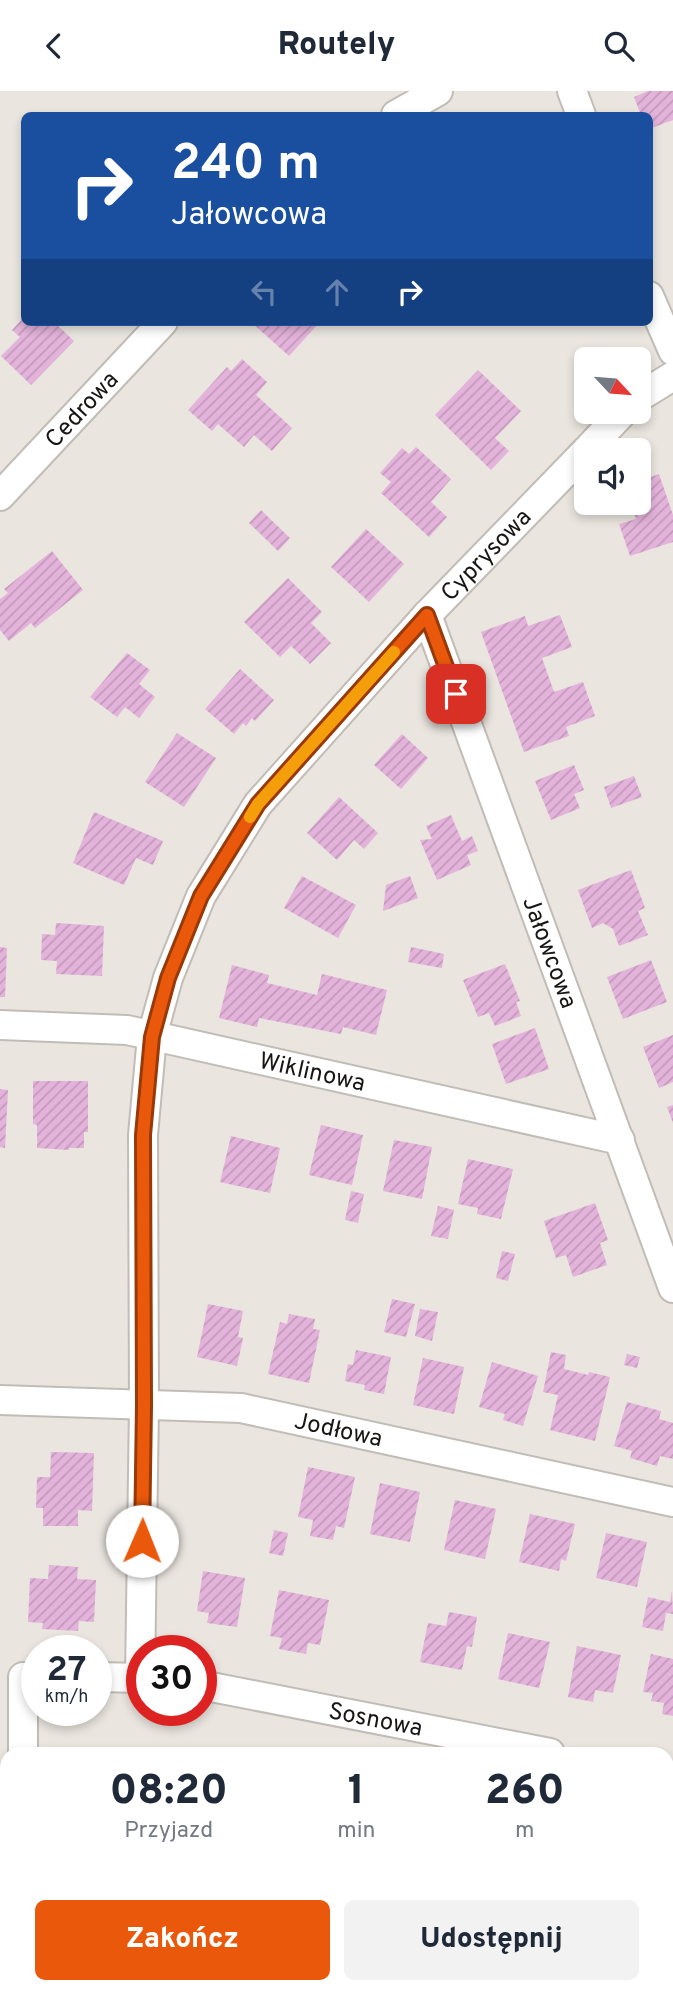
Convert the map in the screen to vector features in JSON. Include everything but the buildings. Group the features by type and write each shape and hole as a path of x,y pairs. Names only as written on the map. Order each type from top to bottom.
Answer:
{"street":[{"path":"402,112 438,91"},
{"path":"572,91 580,112"},
{"path":"653,305 673,351"},
{"name":"Cedrowa","path":"0,496 159,326"},
{"path":"651,390 673,376"},
{"name":"Cyprysowa","path":"598,438 612,424"},
{"name":"Cyprysowa","path":"141,1635 143,1135 152,1037 168,978 201,896 258,804 427,615 574,463"},
{"name":"Jałowcowa","path":"427,615 673,1289"},
{"name":"Wiklinowa","path":"0,1025 127,1030 620,1139"},
{"name":"Jodłowa","path":"0,1400 241,1408 673,1501"},
{"path":"20,1676 23,1747"},
{"name":"Sosnowa","path":"217,1688 519,1747"}],"slow traffic":[{"path":"250,817 258,804 394,652"}],"route":[{"path":"142,1541 143,1135 152,1037 168,978 201,896 258,804 427,615 456,694"}]}
